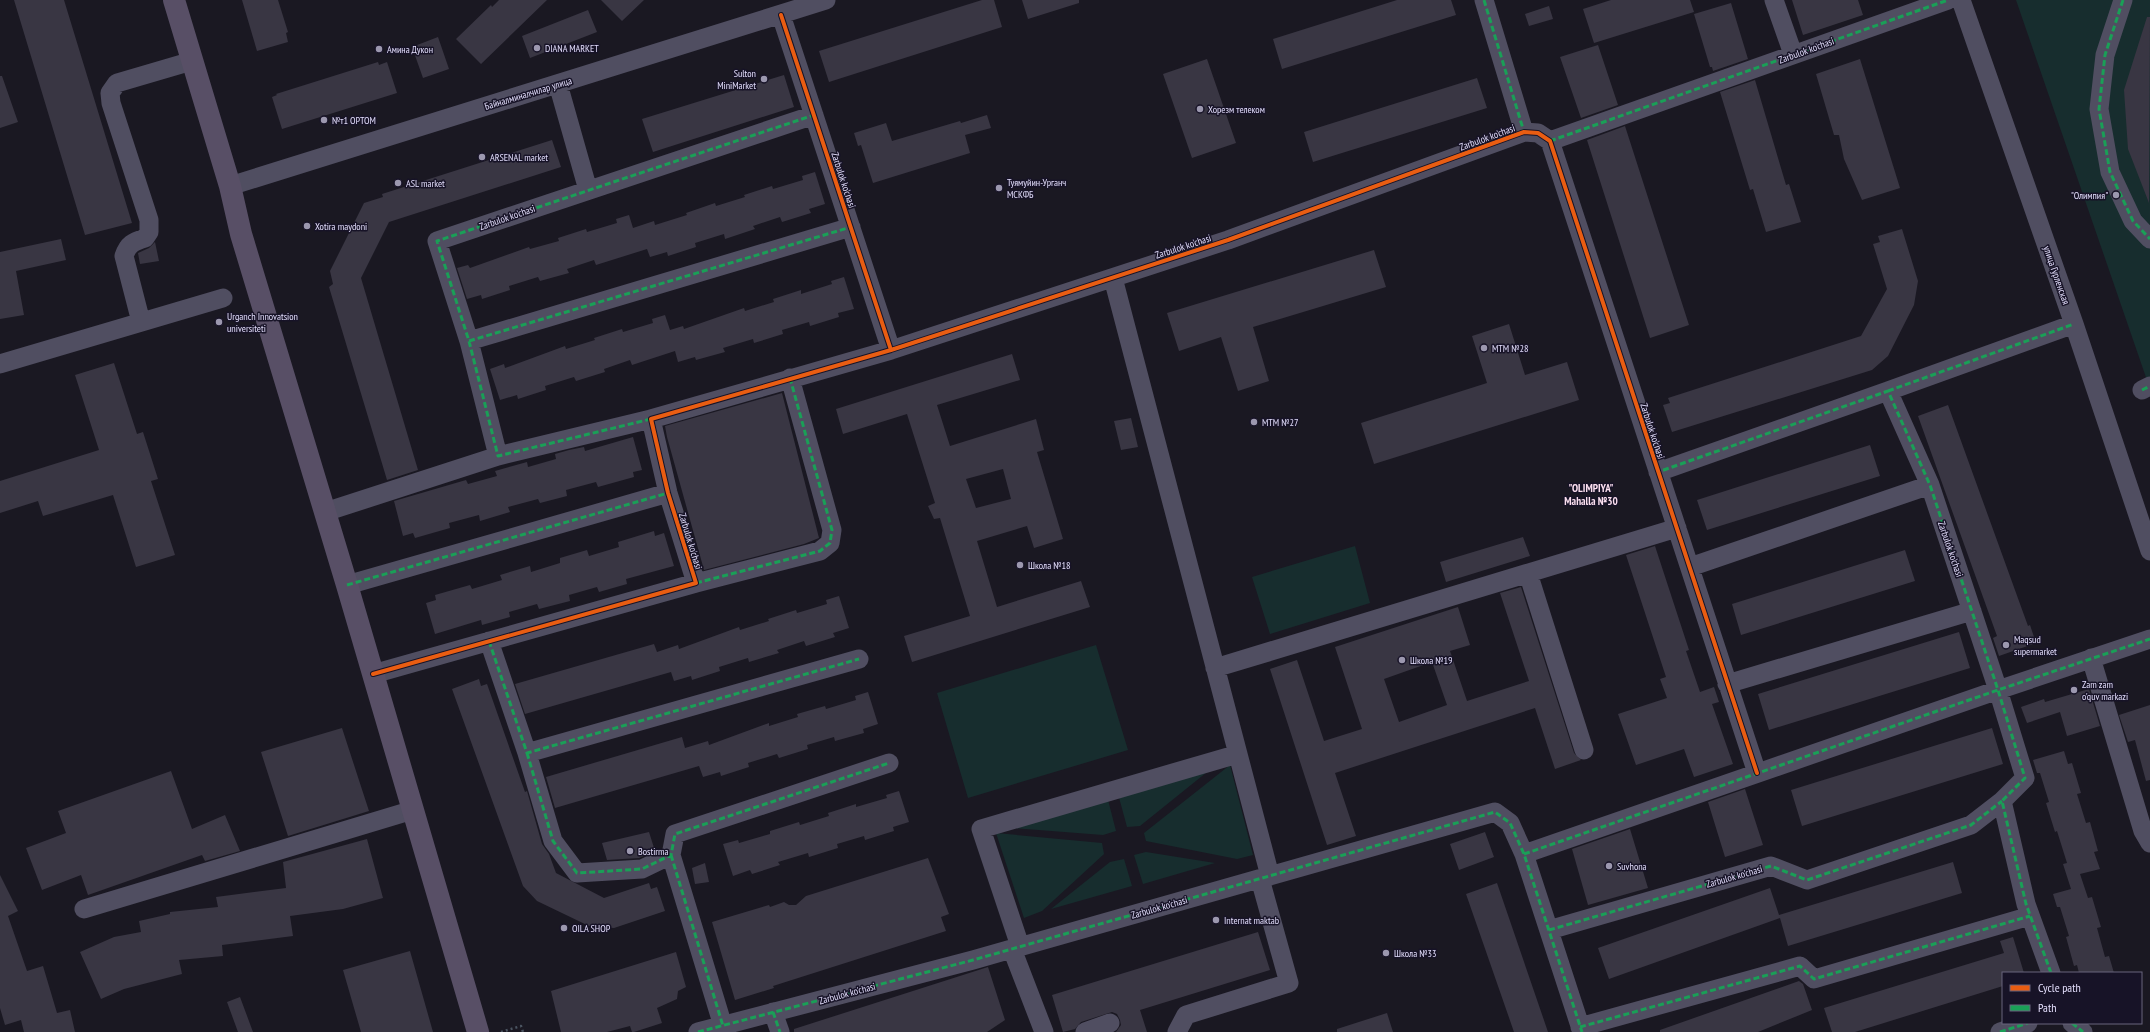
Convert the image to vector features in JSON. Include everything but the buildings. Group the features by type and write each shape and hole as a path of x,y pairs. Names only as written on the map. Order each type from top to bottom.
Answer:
{"main road":[{"path":"174,0 230,186 241,234 347,585 478,1032"}],"street":[{"name":"Байналминалчилар улица","path":"230,186 826,0"},
{"name":"Zarbulok ko'chasi","path":"1484,0 1524,132"},
{"path":"1774,0 1793,54"},
{"name":"Zarbulok ko'chasi","path":"1550,142 1793,54 1948,0"},
{"name":"улица Гурленская","path":"1961,0 2074,324 2150,551"},
{"path":"2123,0 2105,55 2099,109 2110,172 2133,221 2150,239"},
{"name":"Zarbulok ko'chasi","path":"781,14 891,350"},
{"path":"141,322 124,256 127,247 133,242 145,238 149,232 149,220 111,103 110,92 117,83 192,61"},
{"path":"558,84 588,190"},
{"name":"Zarbulok ko'chasi","path":"814,115 437,241 469,342 498,456 651,419 891,350 1228,240 1524,132 1538,133 1550,142 1757,773"},
{"path":"469,342 851,227"},
{"path":"1113,278 1238,754 1289,983 1186,1015 1177,1032"},
{"path":"0,364 223,298"},
{"path":"1888,391 2074,324"},
{"name":"Zarbulok ko'chasi","path":"373,674 696,583 820,551 830,544 832,530 790,378"},
{"name":"Zarbulok ko'chasi","path":"1549,930 1771,866 1807,880 1972,825 2002,801 2025,778 1998,690 1930,485 1888,391 1658,472"},
{"name":"Zarbulok ko'chasi","path":"651,419 668,493 696,583"},
{"path":"325,512 498,456"},
{"path":"1690,567 1930,485"},
{"path":"347,585 668,493"},
{"path":"1215,668 1677,528"},
{"path":"1528,573 1584,750"},
{"path":"1727,684 1972,611"},
{"path":"1524,854 2150,638"},
{"path":"489,641 527,753 553,841 577,873 642,869 671,855"},
{"path":"2091,658 2143,831 2150,843"},
{"path":"527,753 859,659"},
{"path":"1044,1032 1016,947 981,829 1238,754"},
{"path":"723,1026 671,855 675,834 889,763"},
{"path":"2002,801 2030,916 2051,972"},
{"path":"84,910 413,810"},
{"name":"Zarbulok ko'chasi","path":"698,1032 1016,947 1495,812 1510,823 1524,854 1581,1030 1800,966 1814,979 2030,916"},
{"path":"773,1012 780,1032"},
{"path":"1085,1032 1110,1023"},
{"path":"2000,1032 2025,1024"},
{"path":"2073,1024 2082,1032"}],"path":[{"path":"502,1032 521,1026 523,1032"}],"green space":[{"name":"\"Олимпия\"","path":"2016,0 2150,0 2150,389"},
{"path":"1355,546 1370,603 1270,634 1252,577"},
{"path":"1096,645 1128,750 968,798 937,693"},
{"path":"1217,764 1140,826 1127,827 1117,790"},
{"path":"1230,765 1253,855 1237,859 1146,841 1144,833"},
{"path":"1107,796 1116,831 1103,835 1014,828"},
{"path":"996,833 1102,843 1104,854 1042,911 1024,918"},
{"path":"1146,852 1215,863 1143,884 1134,855"},
{"path":"1124,859 1132,886 1051,909 1110,862"}],"marked path":[{"path":"1484,0 1524,132"},
{"path":"1550,141 1948,0"},
{"path":"2123,0 2105,55 2099,109 2110,172 2133,221 2150,239"},
{"path":"651,419 498,456 469,341 437,241 814,115"},
{"path":"469,341 851,227"},
{"path":"1888,391 2074,324"},
{"path":"696,583 820,551 830,543 832,530 790,378"},
{"path":"2142,390 2150,386"},
{"path":"1524,854 1998,690 1930,485 1888,391 1658,472"},
{"path":"347,585 668,493"},
{"path":"2051,972 2026,904 2002,801 2025,778 1998,690 2150,639"},
{"path":"489,641 527,753 859,659"},
{"path":"527,753 553,841 577,873 642,869 671,855 675,834 889,763"},
{"path":"1549,930 1771,866 1807,880 1971,825 2002,801"},
{"path":"698,1032 973,960 1495,812 1510,823 1524,854 1582,1032"},
{"path":"671,855 723,1026"},
{"path":"1580,1027 1800,966 1814,979 2030,916"},
{"path":"773,1012 780,1032"},
{"path":"2000,1032 2025,1024"},
{"path":"2073,1024 2083,1032"}],"cycle path":[{"path":"373,674 696,583 668,493 651,419 891,350 781,15"},
{"path":"891,350 1228,240 1524,132 1538,133 1550,141 1757,773"}],"place":[{"name":"DIANA MARKET","path":"537,48"},
{"name":"Амина Дукон","path":"379,49"},
{"name":"Sulton MiniMarket","path":"764,79"},
{"name":"Хорезм телеком","path":"1200,109"},
{"name":"№т1 OPTOM","path":"324,120"},
{"name":"ARSENAL market","path":"482,157"},
{"name":"ASL market","path":"398,183"},
{"name":"Туямуйин-Урганч МСКФБ","path":"999,188"},
{"name":"\"Олимпия\"","path":"2116,195"},
{"name":"Xotira maydoni","path":"307,226"},
{"name":"Urganch Innovatsion universiteti","path":"219,322"},
{"name":"MTM №28","path":"1484,348"},
{"name":"MTM №27","path":"1254,422"},
{"name":"Школа №18","path":"1020,565"},
{"name":"Maqsud supermarket","path":"2006,645"},
{"name":"Школа №19","path":"1402,660"},
{"name":"Zam zam o'quv markazi","path":"2074,690"},
{"name":"Bostirma","path":"630,851"},
{"name":"Suvhona","path":"1609,866"},
{"name":"Internat maktab","path":"1216,920"},
{"name":"OILA SHOP","path":"564,928"},
{"name":"Школа №33","path":"1386,953"}],"district":[{"name":"\"OLIMPIYA\" Mahalla №30","path":"1591,494"}]}
